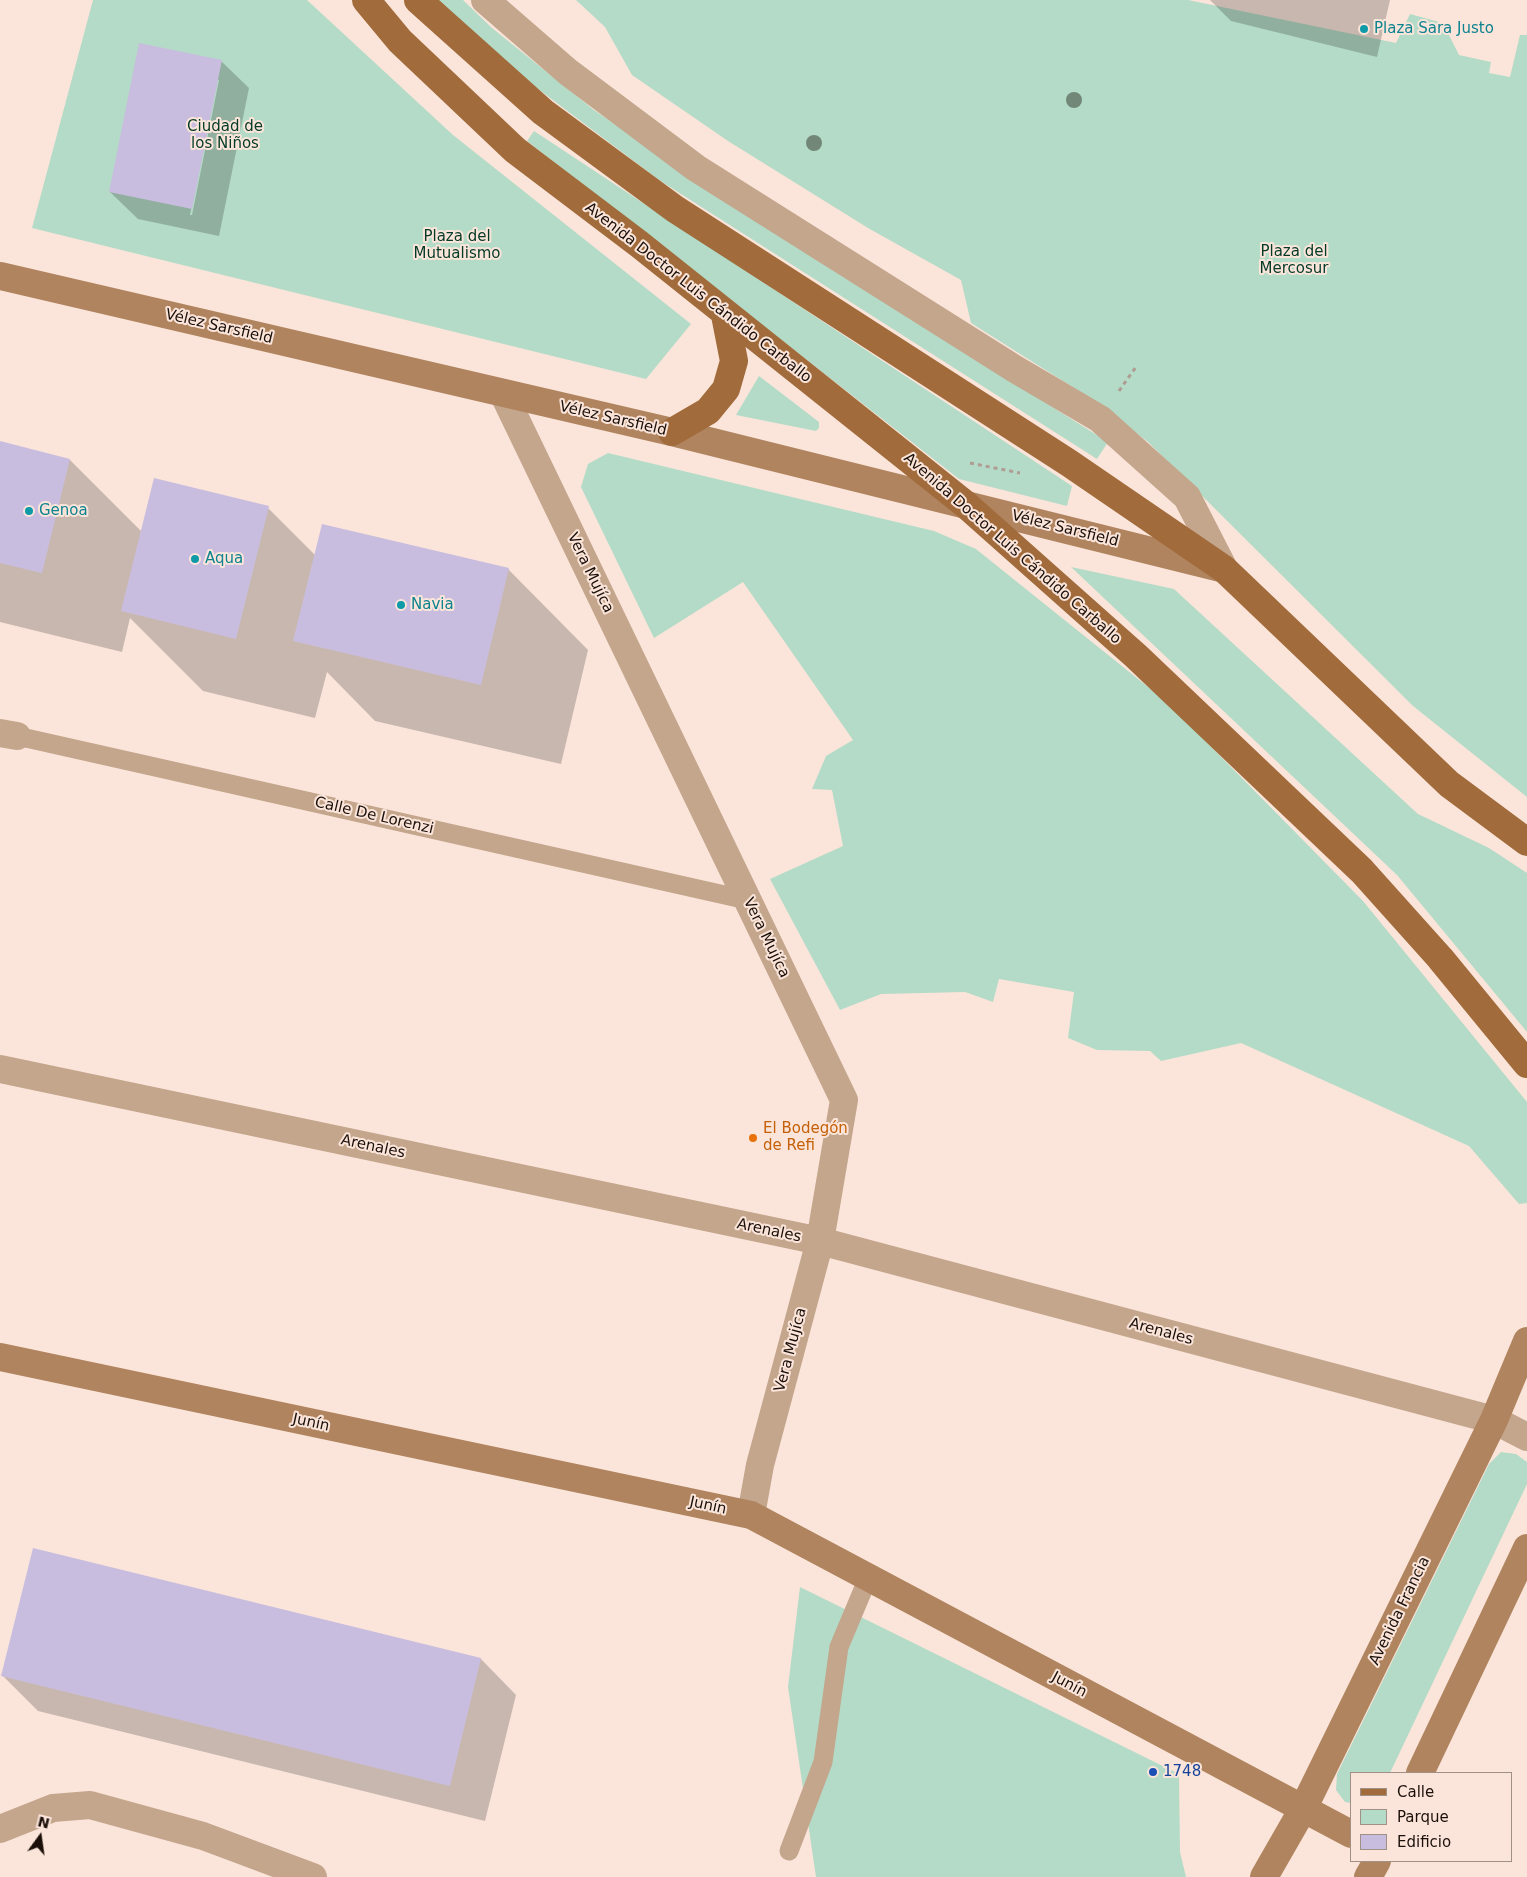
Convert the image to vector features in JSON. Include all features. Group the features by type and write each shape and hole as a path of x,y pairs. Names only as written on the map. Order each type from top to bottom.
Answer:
{"main road":[{"name":"Avenida Doctor Luis Cándido Carballo","path":"366,0 400,41 515,150 639,244 725,315 965,504 1136,656 1362,871 1440,958 1527,1064"},
{"path":"418,0 543,112 675,209 1069,463 1224,569 1449,784 1527,842"},
{"name":"Vélez Sarsfield","path":"0,276 672,432 1224,569"},
{"path":"672,432 708,411 726,389 734,361 725,315"},
{"name":"Avenida Francia","path":"1264,1877 1302,1809 1494,1420 1527,1341"},
{"name":"Junín","path":"0,1357 751,1515 1350,1833"},
{"path":"1420,1772 1527,1548"},
{"path":"1368,1877 1376,1862"}],"street":[{"path":"485,0 568,72 696,168 1014,370 1100,419 1187,497 1224,569"},
{"name":"Vera Mujíca","path":"503,393 844,1100 820,1242 760,1465 751,1515"},
{"name":"Arenales","path":"0,1069 820,1242 1494,1420 1527,1437"},
{"path":"0,1829 53,1808 90,1805 203,1836 313,1877"}],"lane":[{"name":"Calle De Lorenzi","path":"9,734 747,900"},
{"path":"789,1851 823,1762 838,1647 868,1578"}],"path":[{"path":"969,463 1027,475"}],"green space":[{"name":"Ciudad de los Niños","path":"93,0 307,0 453,135 691,324 646,379 32,228"},
{"path":"438,0 463,0 492,28 594,110 769,229 1108,442 1097,459 659,180 501,61"},
{"name":"Plaza del Mercosur","path":"576,0 1188,0 1396,43 1410,14 1443,23 1459,55 1491,62 1489,73 1510,77 1520,35 1527,35 1527,797 1413,706 1148,442 1093,400 971,323 961,280 868,228 728,141 632,75 605,27"},
{"path":"534,131 1072,486 1067,506 959,479 527,141"},
{"path":"759,376 819,422 819,428 816,431 736,415"},
{"path":"608,453 934,531 976,549 1168,703 1363,901 1527,1102 1527,1203 1519,1204 1469,1146 1241,1043 1161,1061 1150,1051 1097,1050 1068,1038 1074,992 999,979 993,1002 965,992 881,994 840,1010 770,879 843,846 832,790 812,789 826,756 853,740 743,582 654,638 581,487 588,464"},
{"path":"1071,567 1174,589 1418,814 1489,848 1527,873 1527,1032 1397,875"},
{"path":"1501,1452 1516,1454 1527,1462 1527,1484 1390,1772 1350,1772 1350,1803 1345,1802 1336,1790 1337,1774 1489,1464"},
{"path":"800,1587 1179,1774 1180,1852 1186,1877 816,1877 788,1687"}],"building":[{"path":"139,43 222,60 192,209 109,192"},
{"name":"Genoa","path":"0,441 70,459 42,573 0,563"},
{"name":"Aqua","path":"154,478 269,506 236,639 121,611"},
{"name":"Navia","path":"322,524 509,568 481,685 293,641"},
{"path":"33,1548 481,1658 450,1786 1,1676"}],"place":[{"name":"Plaza Sara Justo","path":"1364,29"},
{"name":"Genoa","path":"29,511"},
{"name":"Aqua","path":"195,559"},
{"name":"Navia","path":"401,605"},
{"name":"El Bodegón de Refi","path":"753,1138"},
{"name":"1748","path":"1153,1772"}],"park label":[{"name":"Plaza del Mutualismo","path":"457,246"}]}
